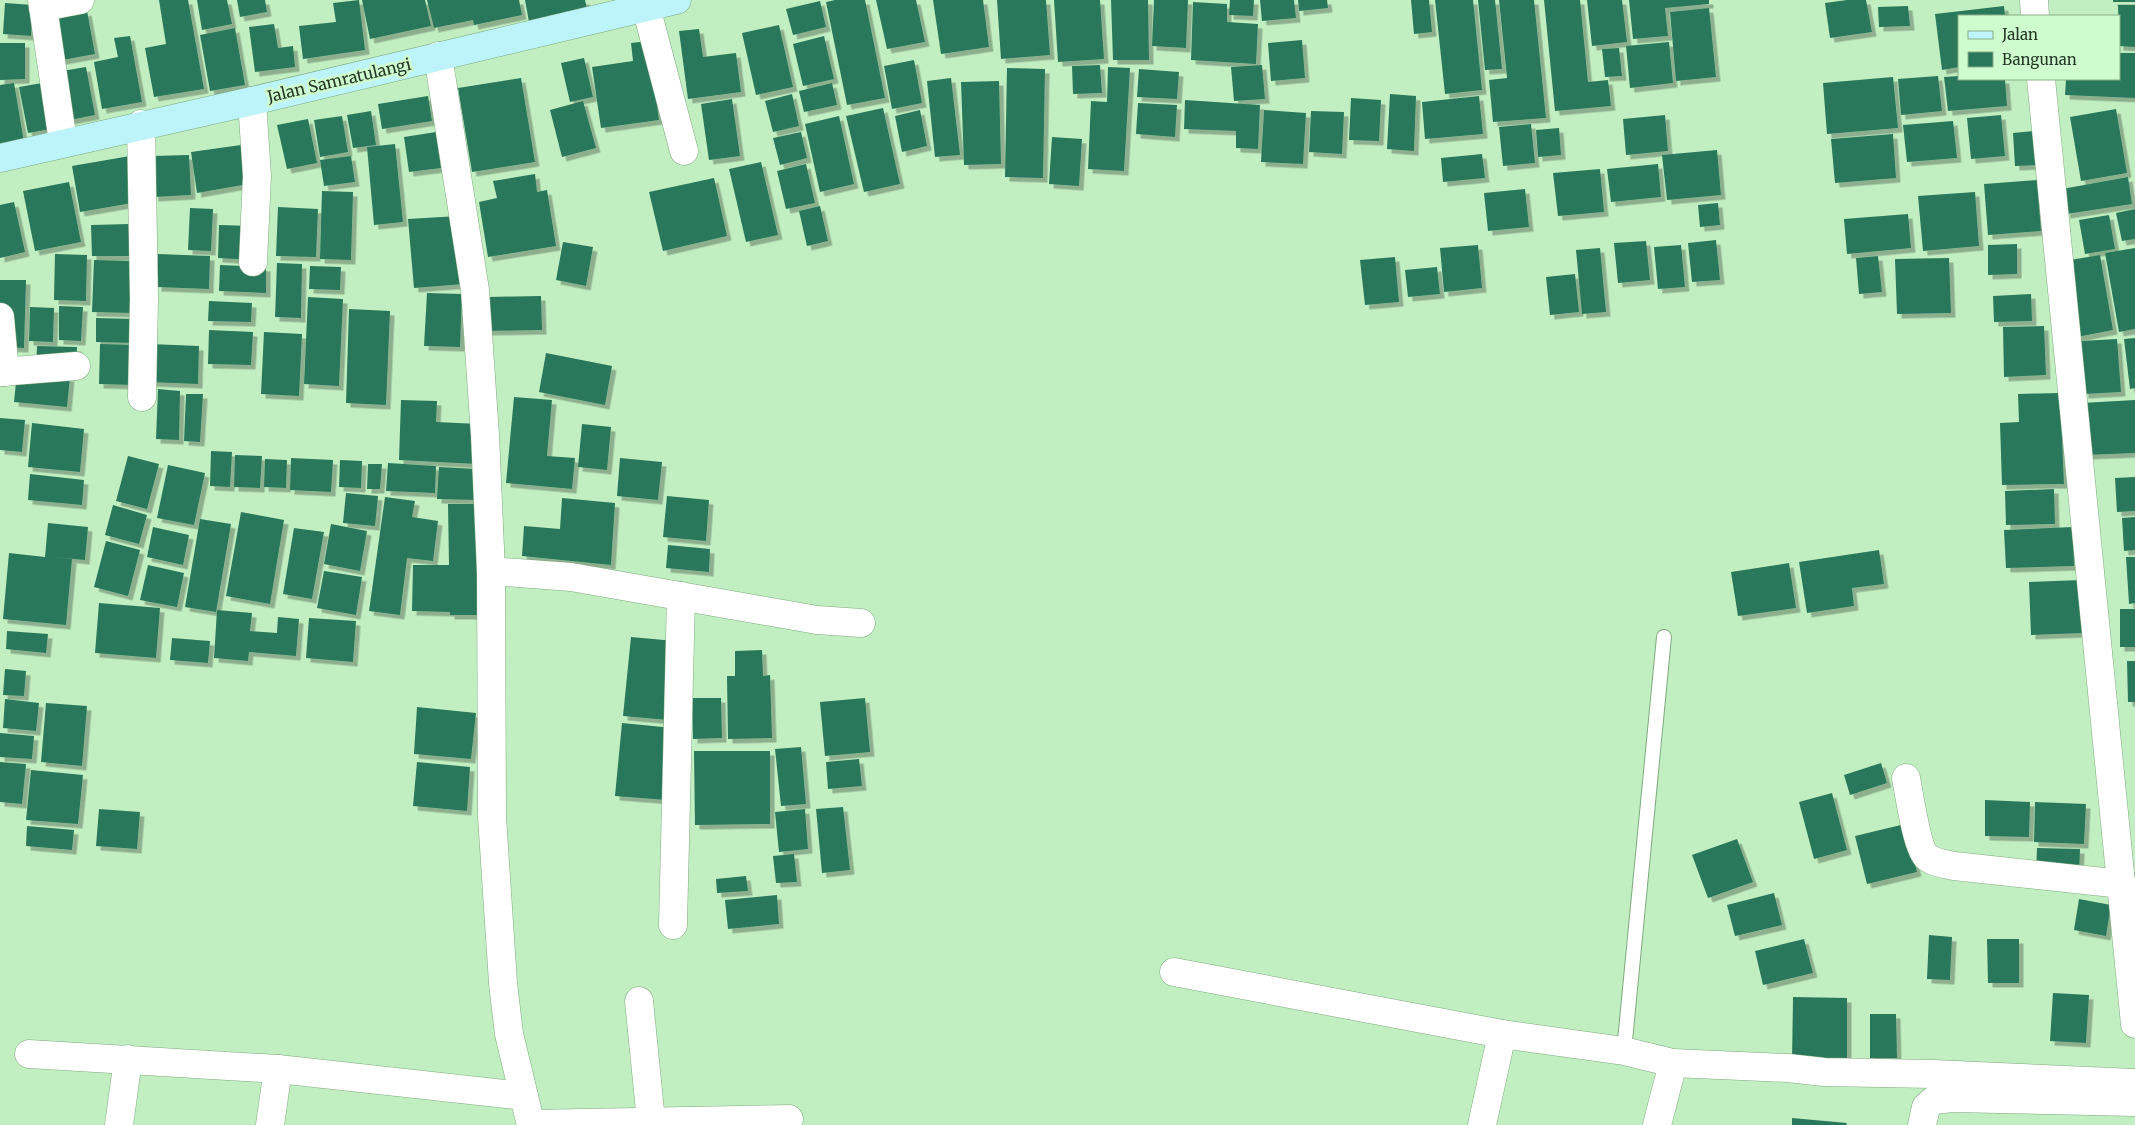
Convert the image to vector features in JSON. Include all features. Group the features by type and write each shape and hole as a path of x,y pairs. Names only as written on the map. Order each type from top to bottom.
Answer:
{"main road":[{"name":"Jalan Samratulangi","path":"0,158 142,124 252,101 438,56 601,9 646,7 677,0"}],"street":[{"path":"63,142 42,4 80,0"},
{"path":"2034,0 2036,15"},
{"path":"646,7 684,151"},
{"path":"438,56 475,290 485,435 491,571 492,817 503,983 509,1034 531,1124 789,1119"},
{"path":"2041,80 2135,1024"},
{"path":"252,101 257,176 253,262"},
{"path":"142,124 144,299 142,397"},
{"path":"0,317 3,372 76,366"},
{"path":"491,571 571,577 817,620 861,623"},
{"path":"673,925 681,596"},
{"path":"1906,778 1921,846 1927,857 1936,862 1954,866 2122,884"},
{"path":"1174,972 1502,1034 1624,1051 1673,1063 1788,1068 1824,1072 1933,1074 2135,1083"},
{"path":"638,1001 651,1121"},
{"path":"1482,1125 1502,1034"},
{"path":"29,1054 278,1069 524,1096"},
{"path":"119,1125 128,1059"},
{"path":"1657,1125 1673,1063"},
{"path":"270,1125 278,1069"},
{"path":"1922,1125 1926,1107 1934,1100 1952,1098 2135,1102"}],"lane":[{"path":"1624,1051 1664,637"}],"building":[{"path":"159,0 188,0 204,89 154,97 145,48 166,44"},
{"path":"197,0 227,0 232,24 202,30"},
{"path":"237,0 265,0 267,12 240,17"},
{"path":"359,0 365,50 303,59 299,26 336,22 333,3"},
{"path":"362,0 425,0 431,26 370,39"},
{"path":"427,0 519,0 522,15 474,25 473,20 434,28"},
{"path":"525,0 585,0 587,10 529,22"},
{"path":"835,0 865,0 885,98 847,105 826,2"},
{"path":"876,0 916,0 925,42 887,49"},
{"path":"933,0 983,0 989,47 941,54"},
{"path":"997,0 1046,0 1050,55 1001,59"},
{"path":"1054,0 1100,0 1104,59 1058,62"},
{"path":"1111,0 1148,0 1149,60 1113,60"},
{"path":"1154,0 1188,0 1186,48 1152,46"},
{"path":"1230,0 1254,0 1253,16 1229,15"},
{"path":"1260,0 1294,0 1296,18 1262,21"},
{"path":"1298,0 1327,0 1328,8 1299,11"},
{"path":"1411,0 1429,0 1432,32 1414,34"},
{"path":"1435,0 1473,0 1482,90 1445,94"},
{"path":"1478,0 1495,0 1502,69 1485,70"},
{"path":"1499,0 1534,0 1546,118 1493,122 1489,80 1507,78"},
{"path":"1544,0 1580,0 1588,82 1608,80 1611,106 1555,111"},
{"path":"1587,0 1622,0 1627,42 1592,46"},
{"path":"1629,0 1709,0 1709,4 1665,8 1668,36 1633,39"},
{"path":"1866,0 1872,32 1830,38 1825,3"},
{"path":"2113,0 2135,0 2135,2 2113,2"},
{"path":"820,1 826,27 793,35 786,9"},
{"path":"1193,2 1227,4 1227,22 1258,24 1256,64 1191,60"},
{"path":"5,3 33,5 31,36 3,34"},
{"path":"2118,5 2135,5 2135,47 2120,46 2120,15 2118,15"},
{"path":"1908,6 1910,26 1879,27 1878,7"},
{"path":"2004,6 2005,15 1958,15 1958,67 1942,70 1935,14"},
{"path":"1709,8 1716,77 1676,81 1670,12"},
{"path":"87,11 95,54 57,61 49,18"},
{"path":"274,24 278,48 293,46 295,67 255,72 249,27"},
{"path":"779,25 793,87 756,95 742,33"},
{"path":"235,28 245,85 210,91 200,35"},
{"path":"699,29 703,57 736,53 741,92 688,99 679,31"},
{"path":"130,36 142,102 102,109 94,62 118,57 114,38"},
{"path":"824,36 834,79 803,86 793,44"},
{"path":"1302,40 1305,78 1271,81 1268,43"},
{"path":"648,41 659,120 601,128 592,67 633,61 631,43"},
{"path":"1669,42 1673,83 1630,88 1626,46"},
{"path":"0,43 25,43 25,79 0,80"},
{"path":"1619,48 1622,76 1605,77 1602,49"},
{"path":"2120,53 2135,53 2135,98 2065,95 2066,80 2120,80"},
{"path":"584,58 593,97 570,102 561,63"},
{"path":"914,60 922,103 892,109 884,66"},
{"path":"1100,65 1102,93 1073,94 1072,66"},
{"path":"1262,65 1265,99 1234,101 1231,67"},
{"path":"86,67 95,115 65,121 56,72"},
{"path":"1108,67 1130,68 1124,171 1088,169 1091,101 1107,102"},
{"path":"1007,68 1045,69 1043,178 1005,177"},
{"path":"1139,69 1179,72 1177,99 1137,97"},
{"path":"1938,76 1942,111 1901,115 1898,79"},
{"path":"1958,76 1958,80 2005,80 2007,106 1948,111 1944,77"},
{"path":"1893,77 1898,128 1827,134 1823,83"},
{"path":"521,78 535,162 472,172 458,88"},
{"path":"951,78 960,155 935,157 927,81"},
{"path":"999,81 1001,164 964,165 961,82"},
{"path":"48,82 57,128 28,133 19,87"},
{"path":"14,83 24,142 0,146 0,85"},
{"path":"832,83 837,105 804,112 799,91"},
{"path":"792,94 799,126 773,132 765,101"},
{"path":"1390,94 1416,96 1414,151 1387,149"},
{"path":"428,96 432,121 382,129 378,104"},
{"path":"1479,96 1483,134 1425,139 1422,102"},
{"path":"1351,98 1381,100 1379,141 1349,140"},
{"path":"732,99 740,156 709,160 701,104"},
{"path":"1185,100 1260,105 1258,149 1236,148 1236,131 1184,129"},
{"path":"583,101 596,148 562,157 550,110"},
{"path":"1138,103 1177,105 1175,137 1136,134"},
{"path":"883,108 900,184 864,192 846,116"},
{"path":"2116,109 2127,173 2081,181 2070,117"},
{"path":"920,110 927,146 902,152 895,116"},
{"path":"1264,110 1306,113 1303,164 1261,162"},
{"path":"371,111 376,145 353,148 347,115"},
{"path":"1311,111 1344,112 1342,154 1309,152"},
{"path":"1665,115 1668,151 1626,155 1623,119"},
{"path":"2001,115 2005,156 1971,159 1967,118"},
{"path":"342,116 348,152 320,157 314,120"},
{"path":"839,116 854,184 820,192 805,124"},
{"path":"308,119 317,163 287,169 277,125"},
{"path":"1953,121 1957,158 1907,162 1903,125"},
{"path":"1531,124 1535,163 1503,166 1499,127"},
{"path":"1559,128 1561,155 1538,157 1536,130"},
{"path":"2035,131 2039,165 2015,166 2013,133"},
{"path":"436,132 441,168 409,172 404,137"},
{"path":"801,132 807,158 780,165 773,138"},
{"path":"1893,134 1896,178 1835,183 1831,139"},
{"path":"1052,137 1082,139 1079,186 1049,184"},
{"path":"248,144 254,183 197,193 191,152"},
{"path":"395,144 403,222 374,225 367,147"},
{"path":"1717,150 1721,195 1667,200 1662,155"},
{"path":"1482,154 1485,178 1443,182 1441,158"},
{"path":"189,155 191,195 154,197 152,156"},
{"path":"130,156 138,202 80,212 72,166"},
{"path":"351,156 355,182 324,186 320,160"},
{"path":"761,162 778,235 746,242 729,169"},
{"path":"806,164 815,203 786,209 777,171"},
{"path":"1658,164 1661,197 1611,202 1607,169"},
{"path":"1600,169 1604,212 1558,216 1553,173"},
{"path":"535,174 537,192 547,190 556,246 488,257 479,202 497,198 493,181"},
{"path":"2128,177 2132,204 2066,214 2062,189"},
{"path":"714,178 727,236 663,251 649,192"},
{"path":"2037,180 2041,231 1988,235 1984,184"},
{"path":"69,182 81,242 35,251 23,191"},
{"path":"1525,189 1529,227 1488,231 1484,193"},
{"path":"322,191 353,192 351,260 320,259"},
{"path":"1975,192 1979,246 1923,251 1918,196"},
{"path":"14,202 25,252 0,258 0,205"},
{"path":"1718,203 1720,225 1700,227 1698,205"},
{"path":"820,206 828,241 807,246 799,211"},
{"path":"278,207 318,209 316,257 276,256"},
{"path":"190,208 213,209 211,251 188,250"},
{"path":"2135,209 2135,239 2122,241 2116,213"},
{"path":"1908,214 1911,248 1847,254 1844,219"},
{"path":"2109,215 2115,249 2085,254 2079,220"},
{"path":"458,216 464,284 414,288 408,219"},
{"path":"130,224 131,256 92,256 91,225"},
{"path":"219,225 252,226 251,260 218,258"},
{"path":"1716,240 1720,280 1692,282 1688,243"},
{"path":"1646,241 1650,280 1618,283 1614,243"},
{"path":"563,242 593,247 586,286 556,280"},
{"path":"2017,244 2017,274 1988,275 1988,245"},
{"path":"1478,245 1482,288 1444,292 1440,248"},
{"path":"1681,245 1685,287 1658,289 1654,247"},
{"path":"1600,248 1606,312 1582,314 1576,250"},
{"path":"2135,248 2135,329 2119,332 2105,253"},
{"path":"55,254 87,255 86,301 54,300"},
{"path":"158,254 210,256 209,289 157,287"},
{"path":"2100,255 2113,330 2077,337 2064,261"},
{"path":"1878,256 1882,292 1859,294 1856,258"},
{"path":"1395,257 1399,302 1365,305 1360,260"},
{"path":"1949,258 1951,313 1897,314 1895,259"},
{"path":"94,260 134,261 132,313 92,312"},
{"path":"277,263 302,264 301,318 275,317"},
{"path":"220,265 266,267 266,293 219,291"},
{"path":"310,266 341,267 340,290 309,289"},
{"path":"1437,267 1440,294 1408,297 1405,270"},
{"path":"1575,274 1579,312 1550,315 1546,277"},
{"path":"0,280 26,280 24,348 0,347"},
{"path":"427,293 462,294 460,347 424,346"},
{"path":"2031,294 2032,321 1994,322 1993,296"},
{"path":"541,296 542,330 487,331 486,297"},
{"path":"308,297 343,299 339,386 304,384"},
{"path":"209,301 252,303 251,322 208,321"},
{"path":"59,306 83,307 81,341 59,340"},
{"path":"30,307 54,308 53,342 29,341"},
{"path":"349,309 390,311 386,405 346,403"},
{"path":"96,318 135,319 134,343 96,342"},
{"path":"2044,326 2046,375 2004,377 2003,327"},
{"path":"209,330 253,332 251,365 208,364"},
{"path":"264,332 302,334 299,396 261,394"},
{"path":"2135,338 2135,388 2130,389 2124,339"},
{"path":"2117,339 2121,392 2084,394 2080,341"},
{"path":"100,344 135,345 134,385 99,384"},
{"path":"150,344 199,346 198,384 148,382"},
{"path":"37,346 77,347 76,370 36,369"},
{"path":"546,353 612,366 605,405 539,392"},
{"path":"17,372 70,377 67,407 14,402"},
{"path":"158,389 180,391 179,440 156,439"},
{"path":"2060,393 2064,484 2002,485 2000,423 2019,422 2018,394"},
{"path":"186,394 203,394 200,442 184,441"},
{"path":"514,397 552,400 547,456 575,458 572,489 506,483"},
{"path":"401,400 437,401 436,422 479,424 477,464 399,460"},
{"path":"2135,400 2135,453 2085,455 2082,403"},
{"path":"0,418 25,420 22,452 0,450"},
{"path":"32,423 84,429 80,472 28,467"},
{"path":"582,424 611,427 607,470 578,467"},
{"path":"211,451 232,452 230,487 210,486"},
{"path":"235,455 262,456 260,488 234,487"},
{"path":"128,456 159,464 147,509 116,501"},
{"path":"291,458 333,460 331,492 290,490"},
{"path":"620,458 662,462 658,500 617,496"},
{"path":"265,459 287,460 286,488 264,487"},
{"path":"340,460 362,461 361,488 339,487"},
{"path":"388,463 436,466 435,493 386,491"},
{"path":"368,464 382,464 380,489 367,489"},
{"path":"168,465 205,473 194,525 157,518"},
{"path":"439,467 477,469 476,500 437,499"},
{"path":"30,474 84,480 82,505 28,500"},
{"path":"2135,477 2135,511 2117,512 2115,478"},
{"path":"2054,489 2055,524 2006,525 2005,491"},
{"path":"346,493 378,496 375,526 343,523"},
{"path":"667,496 709,500 706,541 663,537"},
{"path":"385,497 415,501 412,517 438,521 433,561 407,558 400,615 369,611"},
{"path":"562,498 615,503 611,565 522,556 524,526 560,529"},
{"path":"448,504 487,504 489,615 450,615 450,612 412,611 413,565 449,565"},
{"path":"113,505 147,515 139,544 105,535"},
{"path":"241,512 284,520 270,604 226,596"},
{"path":"2135,517 2135,550 2124,551 2122,518"},
{"path":"200,519 231,524 216,612 185,607"},
{"path":"48,523 88,527 85,560 53,557 72,559 66,625 3,619 9,553 45,557"},
{"path":"331,524 367,531 360,571 324,564"},
{"path":"153,527 189,535 183,565 147,557"},
{"path":"2073,527 2074,566 2006,568 2004,530"},
{"path":"294,528 324,532 312,599 283,594"},
{"path":"106,541 140,550 128,596 94,587"},
{"path":"668,545 710,549 709,572 666,568"},
{"path":"1879,550 1884,584 1852,588 1854,606 1807,613 1799,562"},
{"path":"2126,557 2135,557 2135,603 2129,604"},
{"path":"1789,563 1796,608 1738,616 1731,572"},
{"path":"148,565 184,573 177,607 140,600"},
{"path":"324,571 362,577 356,615 317,608"},
{"path":"2081,580 2083,633 2031,635 2029,582"},
{"path":"99,603 160,608 156,658 95,653"},
{"path":"2120,609 2135,609 2135,647 2120,647"},
{"path":"217,610 252,613 250,631 277,633 278,617 299,619 296,656 249,652 248,661 214,658"},
{"path":"309,618 356,621 353,662 306,658"},
{"path":"7,631 48,634 46,653 6,649"},
{"path":"631,637 675,641 668,720 623,716"},
{"path":"172,638 210,641 208,663 170,660"},
{"path":"762,650 763,676 770,675 772,738 728,739 727,676 735,676 735,651"},
{"path":"2127,661 2135,661 2135,702 2128,702"},
{"path":"5,669 26,671 24,696 3,695"},
{"path":"692,698 721,698 722,738 693,739"},
{"path":"865,698 870,752 825,756 820,702"},
{"path":"5,699 39,703 36,731 3,728"},
{"path":"46,703 87,706 82,766 41,762"},
{"path":"417,707 476,713 471,759 414,754"},
{"path":"622,723 673,728 666,800 615,796"},
{"path":"0,733 34,736 32,759 0,757"},
{"path":"801,747 806,804 781,806 775,749"},
{"path":"694,751 770,751 770,824 695,825"},
{"path":"859,759 862,786 828,789 826,762"},
{"path":"0,762 26,764 22,804 0,802"},
{"path":"417,762 470,767 467,811 413,806"},
{"path":"1881,763 1887,783 1850,795 1844,775"},
{"path":"31,770 83,775 78,824 26,820"},
{"path":"1832,793 1847,850 1814,859 1799,802"},
{"path":"1985,800 2030,802 2029,837 1985,836"},
{"path":"2035,802 2086,804 2084,844 2034,842"},
{"path":"843,807 850,870 822,873 816,809"},
{"path":"99,809 140,812 137,849 96,846"},
{"path":"805,809 808,849 779,852 775,812"},
{"path":"1905,824 1917,872 1867,884 1855,836"},
{"path":"27,826 74,830 72,850 26,846"},
{"path":"1737,839 1753,882 1708,898 1692,855"},
{"path":"2037,848 2080,849 2079,875 2036,874"},
{"path":"794,854 797,882 776,883 773,856"},
{"path":"746,876 748,891 717,893 716,879"},
{"path":"1774,893 1782,925 1735,936 1727,905"},
{"path":"777,895 779,924 728,929 725,900"},
{"path":"2079,899 2111,905 2106,936 2074,930"},
{"path":"1929,935 1952,937 1950,980 1927,979"},
{"path":"1804,939 1813,973 1763,985 1755,951"},
{"path":"1987,939 2019,939 2019,983 1988,983"},
{"path":"2053,993 2089,995 2086,1043 2050,1041"},
{"path":"1793,997 1847,998 1847,1061 1792,1061"},
{"path":"1870,1014 1896,1014 1897,1058 1870,1058"},
{"path":"1792,1118 1847,1123 1846,1125 1792,1125"}]}
